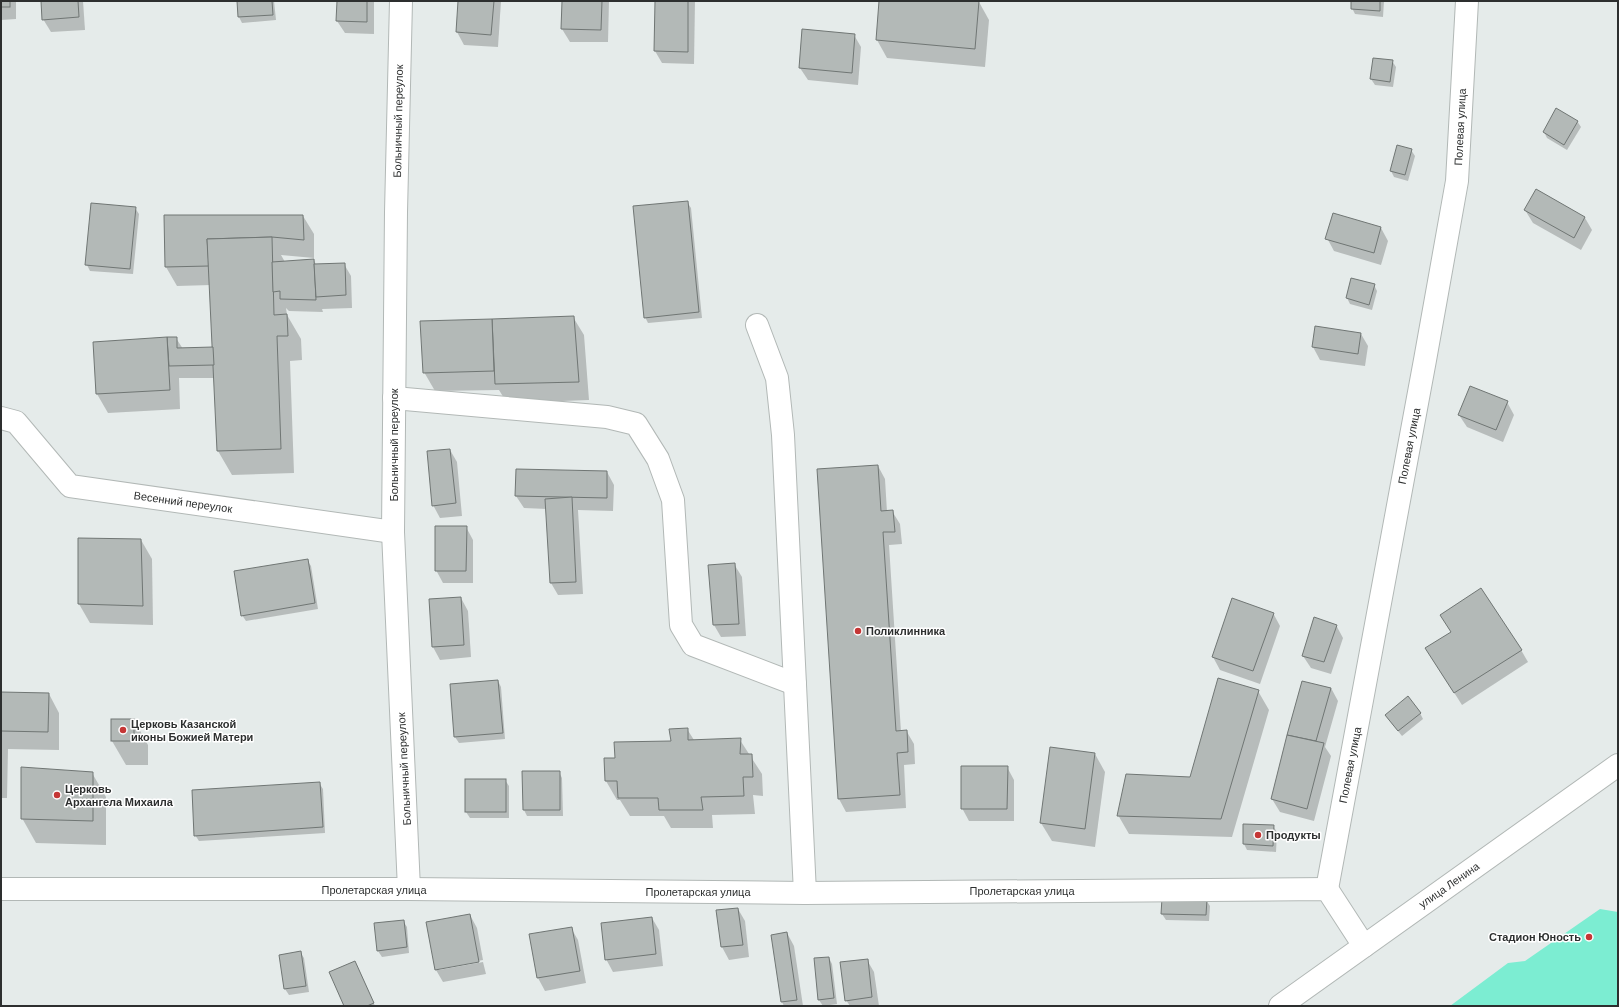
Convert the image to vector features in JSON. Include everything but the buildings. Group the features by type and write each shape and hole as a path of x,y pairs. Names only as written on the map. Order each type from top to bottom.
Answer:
{"street":[{"name":"Больничный переулок","path":"400,1 396,212 393,532 409,890"},
{"name":"Полевая улица","path":"1327,889 1424,368 1457,181 1467,1"},
{"path":"757,325 777,378 783,435 804,893"},
{"path":"394,398 607,417 636,424 658,459 673,500 681,626 693,646 795,684"},
{"name":"Весенний переулок","path":"1,418 16,422 70,486 393,532"},
{"name":"улица Ленина","path":"1280,1006 1618,765"},
{"name":"Пролетарская улица","path":"1,889 804,893 1327,889"},
{"path":"1327,889 1364,946"}],"green space":[{"name":"Стадион Юность","path":"1600,909 1618,912 1618,1006 1450,1006 1508,963 1525,961"}],"place":[{"name":"Поликлинника","path":"858,631"},
{"name":"Церковь Казанской иконы Божией Матери","path":"123,730"},
{"name":"Церковь Архангела Михаила","path":"57,795"},
{"name":"Продукты","path":"1258,835"},
{"name":"Стадион Юность","path":"1589,937"}]}
